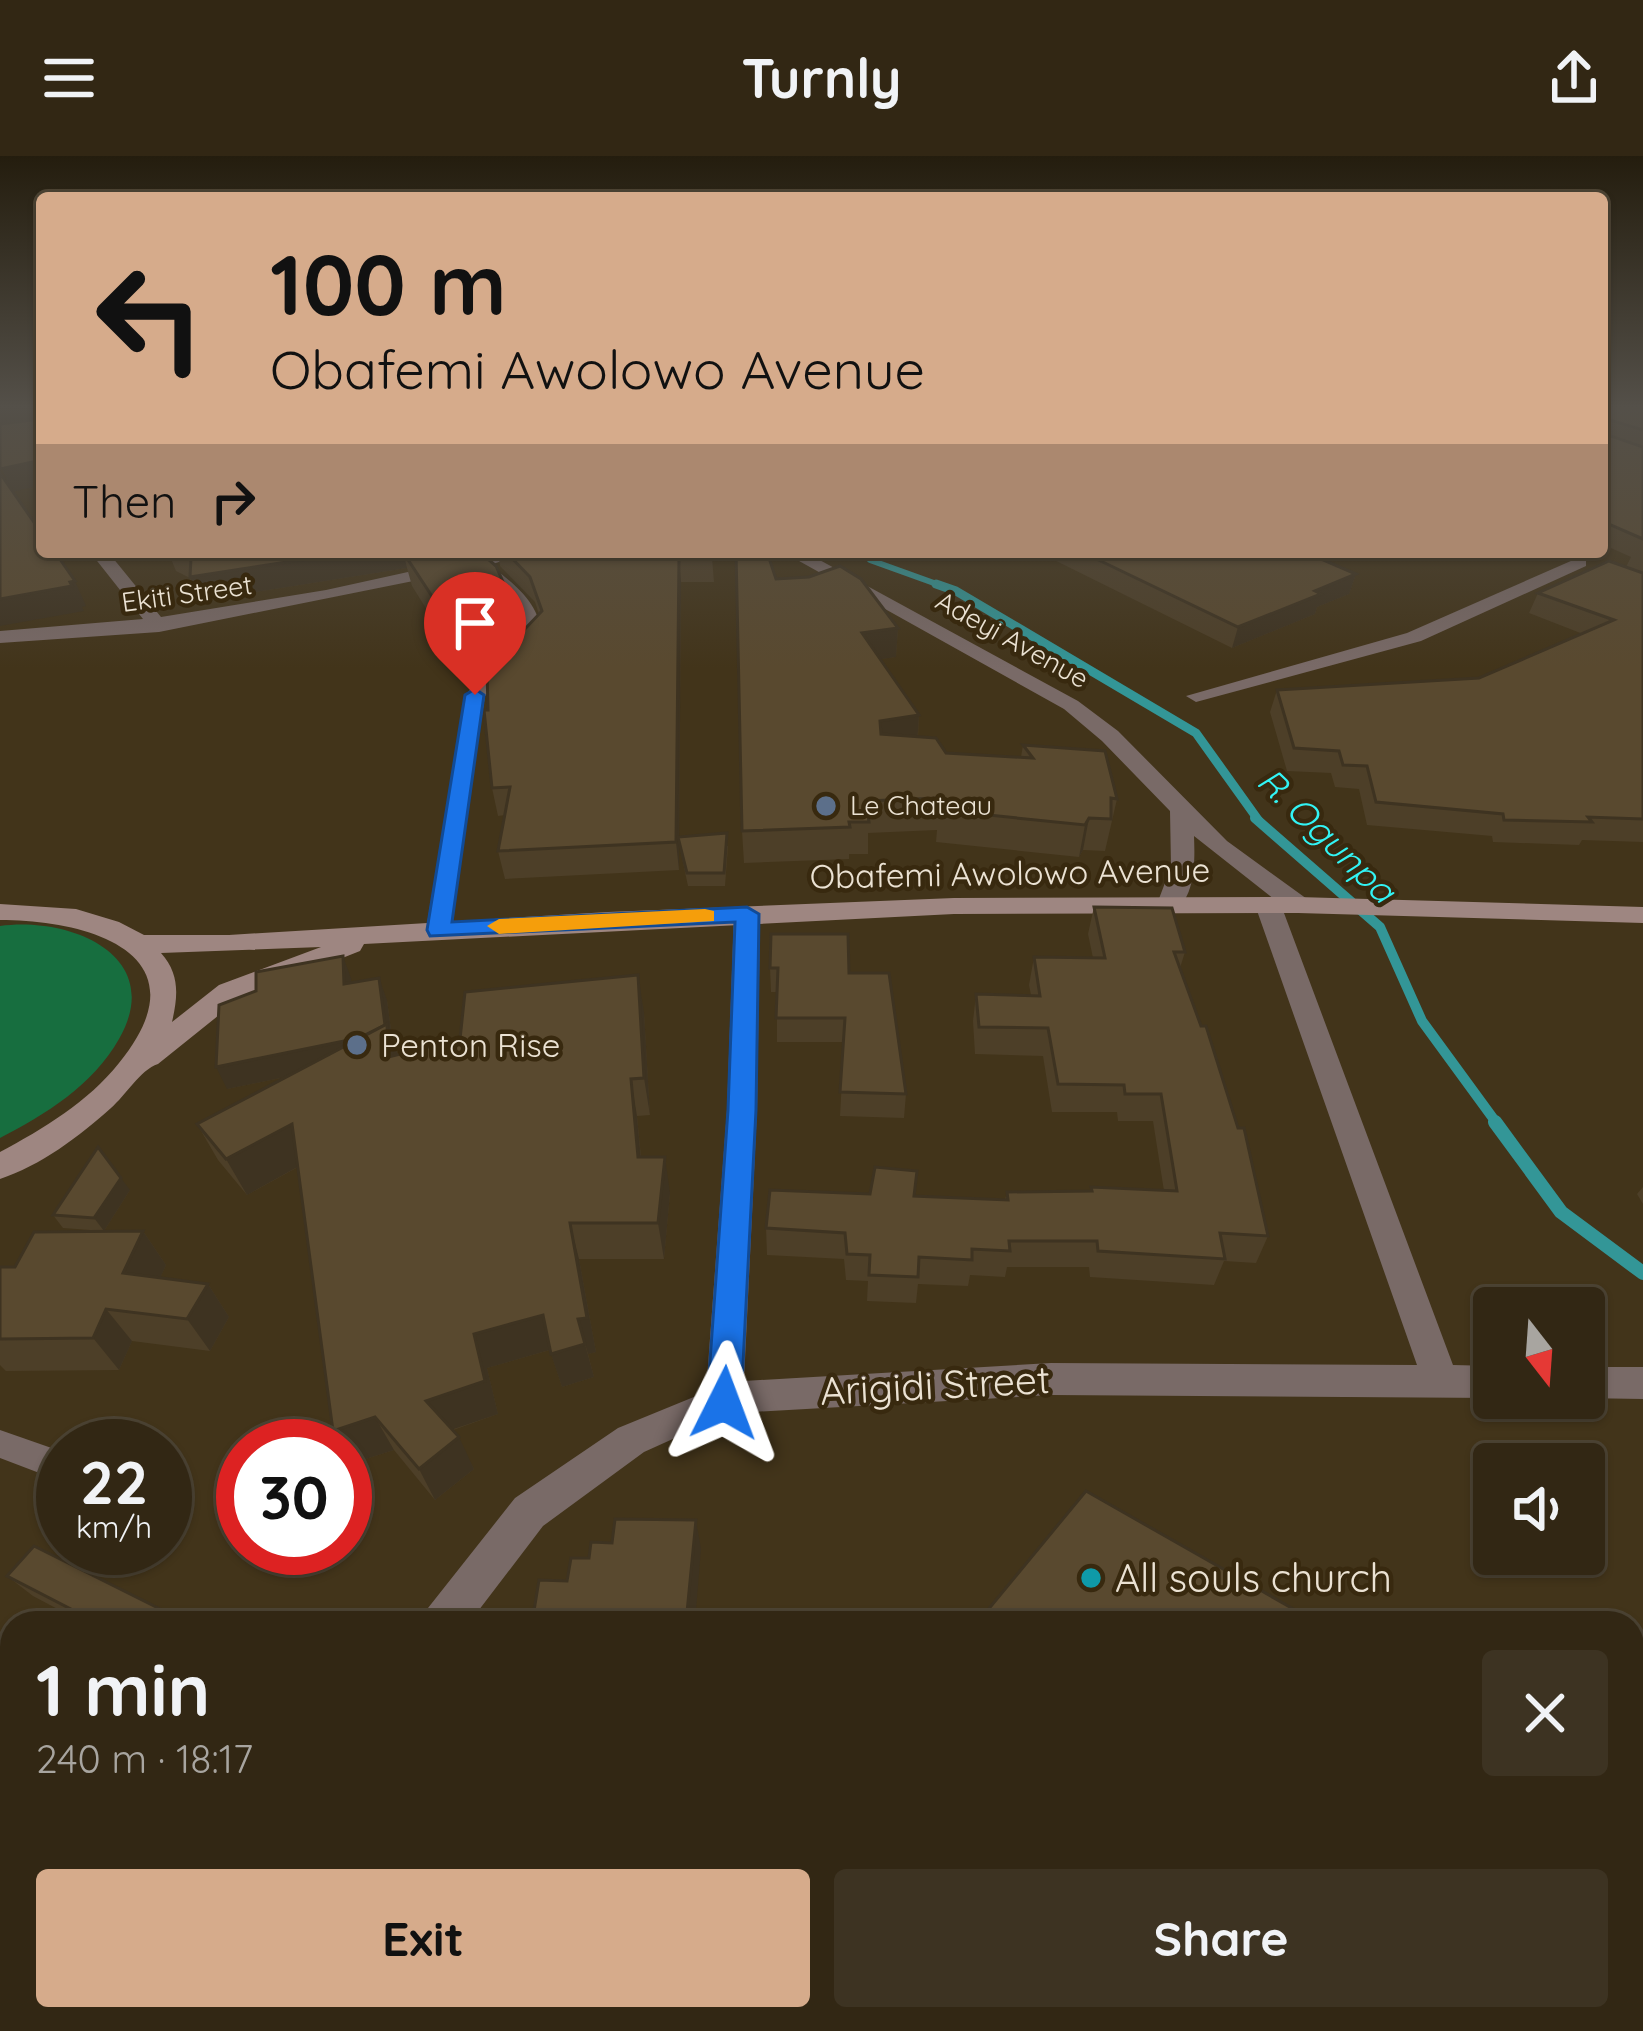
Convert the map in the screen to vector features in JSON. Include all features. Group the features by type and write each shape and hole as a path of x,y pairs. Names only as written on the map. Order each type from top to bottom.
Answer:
{"main road":[{"name":"Obafemi Awolowo Avenue","path":"142,944 229,944 747,914 1170,904 1643,915"},
{"path":"0,912 77,914 115,925 142,944 158,968 163,997 155,1030 134,1066 100,1102 0,1168"},
{"name":"Obafemi Awolowo Avenue","path":"100,1102 165,1041 229,992 379,934"}],"street":[{"path":"105,558 159,626"},
{"name":"Ekiti Street","path":"0,638 159,626 323,599 466,558"},
{"path":"439,930 475,695 532,637 533,620 525,604 471,558"},
{"name":"Adeyi Avenue","path":"803,558 1071,705 1110,736 1283,905"},
{"path":"1571,558 1601,571"},
{"path":"1196,696 1414,638 1580,562"},
{"path":"1170,904 1183,867 1182,810"},
{"path":"1283,905 1441,1381"},
{"path":"724,1403 742,1110 747,914"},
{"name":"Arigidi Street","path":"452,1611 530,1512 632,1440 752,1395 1051,1378 1473,1382"},
{"path":"1605,1383 1643,1383"}],"lane":[{"path":"0,1444 36,1457"}],"green space":[{"path":"0,926 54,928 103,947 121,964 130,984 130,1010 119,1039 96,1071 51,1109 0,1138"}],"building":[{"path":"0,492 13,492 36,525 36,558 59,558 75,581 70,582 72,586 0,599"},
{"path":"1608,492 1643,492 1643,539 1608,524"},
{"path":"191,558 313,558 190,577"},
{"path":"407,558 487,558 496,566 511,600 484,626 483,602 441,610"},
{"path":"512,558 679,558 676,842 498,851 510,787 492,788 484,710 488,710 487,669 542,611 530,577"},
{"path":"736,558 769,558 776,579 809,577 840,566 861,579 898,628 862,633 919,715 880,721 881,734 936,738 946,753 1033,758 1023,745 1105,751 1117,799 1111,798 1111,819 1089,818 1085,825 939,810 939,798 866,801 869,822 849,822 850,827 742,831"},
{"path":"1094,558 1319,558 1356,574 1315,591 1321,594 1238,627"},
{"path":"1609,561 1643,573 1643,819 1504,820 1503,814 1376,802 1367,766 1343,765 1339,751 1294,748 1277,690 1479,678 1614,620 1538,593"},
{"path":"727,833 724,873 687,873 678,837"},
{"path":"1094,907 1172,908 1185,952 1174,952 1201,1026 1206,1026 1238,1128 1244,1128 1268,1236 1220,1233 1225,1259 1098,1251 1097,1241 1009,1241 1010,1251 972,1249 972,1260 919,1257 918,1277 869,1275 870,1255 847,1254 845,1233 766,1228 770,1190 870,1194 875,1167 917,1171 914,1196 1008,1200 1007,1192 1092,1191 1091,1187 1177,1191 1161,1094 1125,1094 1124,1085 1058,1084 1048,1028 979,1027 976,994 1040,996 1034,957 1105,958"},
{"path":"771,934 848,934 849,973 889,973 906,1094 840,1092 845,1018 776,1018 778,968 770,968"},
{"path":"343,956 344,984 379,978 385,1025 359,1038 216,1067 219,1005 256,991 256,972"},
{"path":"638,975 644,1078 631,1079 638,1157 665,1157 658,1223 570,1223 587,1318 578,1319 585,1344 551,1354 543,1315 474,1334 485,1381 426,1401 459,1437 419,1469 375,1417 331,1419 292,1124 226,1159 197,1124 387,1024 388,1057 460,1039 465,992"},
{"path":"98,1147 121,1178 94,1218 53,1215"},
{"path":"143,1231 123,1273 208,1284 187,1319 106,1309 93,1338 0,1339 0,1267 15,1267 34,1232"},
{"path":"1086,1491 1297,1611 987,1611"},
{"path":"615,1519 696,1520 687,1611 534,1611 539,1580 567,1581 571,1558 589,1558 591,1542 612,1543"},
{"path":"34,1546 36,1575 92,1575 164,1611 75,1611 7,1576"}],"waterway":[{"name":"R. Ogunpa","path":"868,558 945,587"},
{"name":"R. Ogunpa","path":"936,584 956,591 1196,733 1259,821"},
{"name":"R. Ogunpa","path":"1255,818 1380,927 1422,1021 1498,1125"},
{"name":"R. Ogunpa","path":"1495,1122 1561,1212 1643,1273"}],"slow traffic":[{"path":"499,926 705,916"}],"place":[{"name":"Le Chateau","path":"826,806"},
{"name":"Penton Rise","path":"357,1045"},
{"name":"All souls church","path":"1091,1578"}],"route":[{"path":"475,695 439,930 747,914 742,1110 724,1403"}]}
